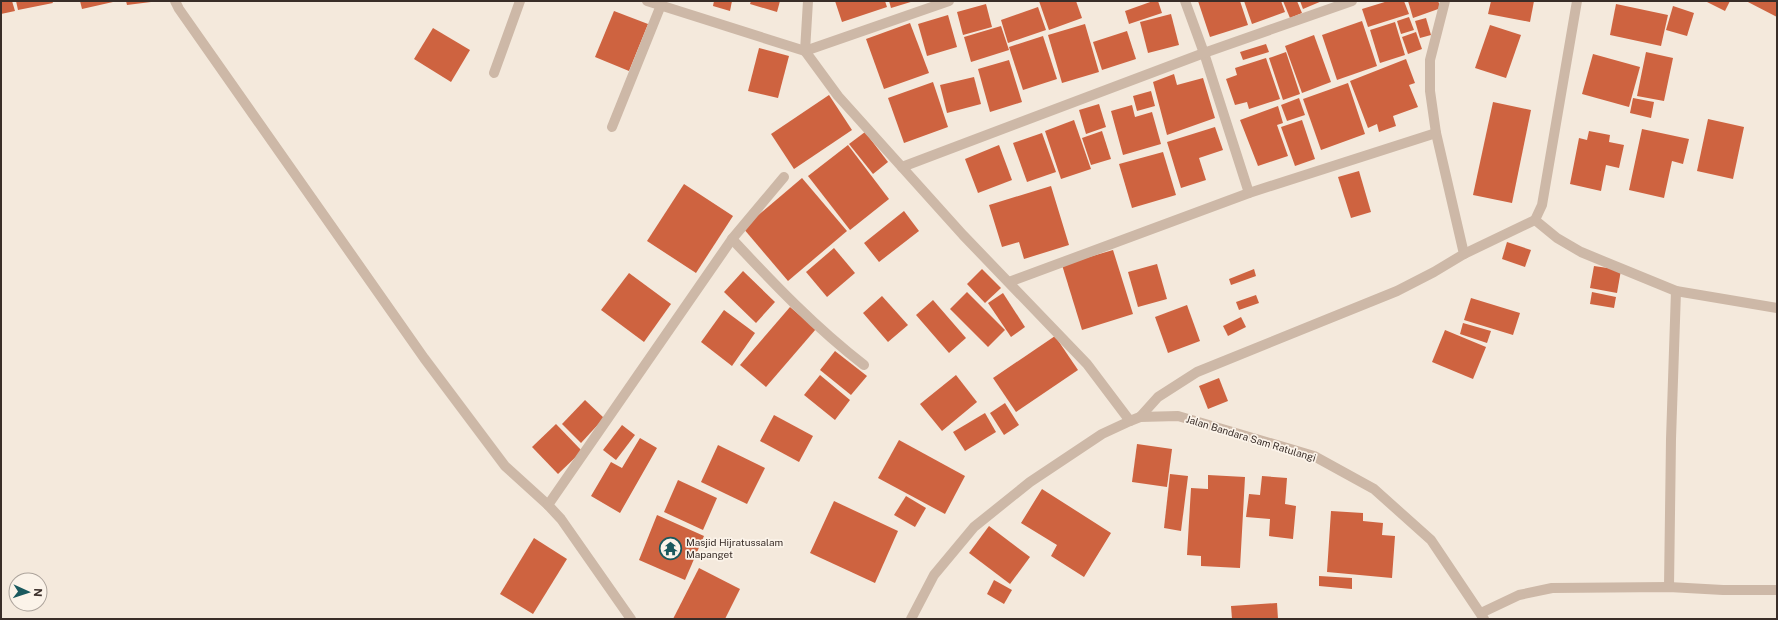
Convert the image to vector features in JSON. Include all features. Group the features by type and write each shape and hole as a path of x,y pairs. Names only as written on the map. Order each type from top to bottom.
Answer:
{"street":[{"path":"175,1 179,9 424,358 506,466 561,519 631,619"},
{"path":"494,73 520,1"},
{"path":"647,1 804,52 838,96 963,235 1087,364 1130,421"},
{"path":"804,52 808,1"},
{"path":"804,52 949,1"},
{"path":"1185,1 1204,53 1249,193"},
{"path":"902,167 1204,53 1352,1"},
{"path":"1445,1 1430,60 1430,91 1436,133 1464,254"},
{"path":"1140,417 1158,397 1197,372 1397,291 1434,272 1464,254 1535,220 1542,205 1578,1"},
{"path":"612,127 661,5"},
{"path":"1009,282 1249,193 1436,133"},
{"path":"548,505 732,239 784,176"},
{"path":"1535,220 1557,238 1581,252 1676,291 1777,308"},
{"path":"732,239 795,305 832,340 864,365"},
{"path":"1669,587 1671,439 1676,291"},
{"name":"Jalan Bandara Sam Ratulangi","path":"912,619 934,575 974,527 1030,482 1102,434 1130,421 1140,417 1178,416 1314,456 1374,489 1431,540 1483,616"},
{"path":"1483,616 1519,595 1552,588 1669,587 1723,590 1777,590"}],"building":[{"path":"1,1 12,1 15,11 1,14"},
{"path":"16,1 52,1 53,3 18,10"},
{"path":"80,1 113,1 113,2 82,9"},
{"path":"126,1 151,1 151,2 127,5"},
{"path":"714,1 732,1 730,11 713,6"},
{"path":"751,1 780,1 777,12 750,4"},
{"path":"835,1 885,1 887,7 842,22"},
{"path":"889,1 914,1 891,8"},
{"path":"1039,1 1076,1 1082,18 1049,30"},
{"path":"1153,1 1158,1 1162,13 1129,24 1125,11"},
{"path":"1198,1 1240,1 1248,25 1210,37"},
{"path":"1244,1 1281,1 1285,12 1252,24"},
{"path":"1283,1 1297,1 1302,13 1290,18"},
{"path":"1300,1 1322,1 1303,9"},
{"path":"1388,1 1404,1 1409,14 1368,27 1362,9"},
{"path":"1408,1 1438,1 1441,8 1413,18"},
{"path":"1491,1 1534,1 1530,22 1488,14"},
{"path":"1705,1 1730,1 1725,11"},
{"path":"1746,1 1777,1 1777,17"},
{"path":"986,4 992,27 963,35 957,12"},
{"path":"1616,4 1668,15 1661,46 1610,35"},
{"path":"1673,6 1694,13 1687,36 1666,30"},
{"path":"1038,7 1046,30 1008,43 1001,20"},
{"path":"614,11 648,24 629,71 595,57"},
{"path":"1171,14 1179,45 1148,53 1140,22"},
{"path":"948,15 957,47 927,56 918,24"},
{"path":"1409,17 1414,30 1401,34 1397,21"},
{"path":"1426,18 1431,35 1420,38 1415,21"},
{"path":"1362,21 1377,66 1337,80 1322,35"},
{"path":"1395,22 1405,55 1380,63 1370,30"},
{"path":"910,23 929,73 884,89 866,39"},
{"path":"1085,24 1099,72 1062,83 1048,35"},
{"path":"1490,25 1521,35 1506,78 1475,68"},
{"path":"1001,26 1009,50 971,62 964,37"},
{"path":"433,28 470,50 451,82 414,59"},
{"path":"1127,31 1136,59 1102,70 1093,42"},
{"path":"1416,32 1422,49 1408,54 1402,37"},
{"path":"1314,35 1331,82 1302,93 1285,46"},
{"path":"1043,36 1057,79 1023,90 1009,47"},
{"path":"1266,44 1269,52 1243,60 1240,52"},
{"path":"759,48 789,56 778,98 748,91"},
{"path":"1286,52 1300,94 1283,100 1269,58"},
{"path":"1646,52 1673,58 1664,101 1637,96"},
{"path":"1593,54 1640,67 1629,107 1582,94"},
{"path":"1266,58 1280,99 1249,109 1247,102 1235,105 1226,79 1237,75 1235,68"},
{"path":"1406,59 1415,83 1409,85 1418,107 1393,116 1396,126 1379,132 1377,124 1368,128 1350,81"},
{"path":"1009,60 1022,102 990,112 978,69"},
{"path":"1174,74 1177,85 1203,78 1215,118 1167,135 1153,82"},
{"path":"974,77 981,104 947,113 940,85"},
{"path":"933,82 948,127 904,143 888,98"},
{"path":"1348,83 1365,134 1321,150 1303,99"},
{"path":"1151,91 1155,106 1137,111 1133,96"},
{"path":"829,95 852,130 794,169 771,134"},
{"path":"1299,98 1305,115 1287,121 1281,105"},
{"path":"1633,98 1654,102 1651,118 1630,113"},
{"path":"1493,102 1531,110 1512,203 1473,195"},
{"path":"1099,104 1106,127 1086,134 1079,110"},
{"path":"1132,105 1135,117 1152,112 1161,144 1123,155 1111,111"},
{"path":"1278,106 1283,123 1277,125 1288,156 1258,166 1240,120"},
{"path":"1708,119 1744,127 1733,179 1697,171"},
{"path":"1074,120 1091,169 1061,179 1045,131"},
{"path":"1302,120 1315,159 1295,166 1281,127"},
{"path":"1215,127 1223,150 1199,158 1206,180 1181,188 1167,142"},
{"path":"1642,129 1689,139 1683,164 1672,161 1664,198 1629,190"},
{"path":"1102,131 1111,159 1091,165 1082,138"},
{"path":"1589,131 1610,135 1609,142 1624,145 1619,168 1606,165 1601,191 1570,184 1579,138 1587,140"},
{"path":"865,132 888,162 873,174 849,144"},
{"path":"1042,133 1056,172 1027,182 1013,143"},
{"path":"848,145 889,199 850,230 808,176"},
{"path":"999,145 1012,180 978,193 965,159"},
{"path":"1163,152 1176,195 1132,208 1119,164"},
{"path":"1359,171 1371,212 1351,218 1338,177"},
{"path":"802,178 847,231 788,281 743,228"},
{"path":"684,184 733,216 696,273 647,241"},
{"path":"1051,186 1069,245 1024,259 1019,242 1002,247 989,205"},
{"path":"904,211 919,231 879,262 864,243"},
{"path":"1507,242 1531,250 1525,267 1502,259"},
{"path":"834,248 855,273 827,297 806,272"},
{"path":"1113,250 1133,314 1082,330 1062,265"},
{"path":"1157,264 1167,299 1138,307 1128,272"},
{"path":"1594,266 1621,270 1617,293 1590,288"},
{"path":"982,269 1001,288 985,303 967,284"},
{"path":"1254,269 1256,276 1231,285 1229,279"},
{"path":"743,271 775,302 756,323 724,292"},
{"path":"629,273 671,304 644,342 601,310"},
{"path":"967,292 1005,330 988,347 950,309"},
{"path":"1592,292 1616,297 1614,308 1590,304"},
{"path":"1003,293 1025,327 1011,337 988,303"},
{"path":"1256,295 1259,303 1239,310 1236,302"},
{"path":"882,296 908,325 888,342 863,313"},
{"path":"1471,298 1520,313 1513,335 1464,320"},
{"path":"933,300 966,338 949,353 916,315"},
{"path":"1187,305 1200,341 1168,353 1155,317"},
{"path":"790,307 816,329 766,387 740,365"},
{"path":"724,310 755,333 732,366 701,342"},
{"path":"1241,317 1246,327 1228,336 1223,326"},
{"path":"1463,323 1491,331 1487,343 1460,334"},
{"path":"1445,330 1486,347 1473,379 1432,362"},
{"path":"1055,336 1078,370 1016,412 993,378"},
{"path":"835,351 867,376 851,395 820,370"},
{"path":"820,375 850,400 835,420 804,395"},
{"path":"956,375 977,402 942,431 920,404"},
{"path":"1219,378 1228,401 1208,409 1199,386"},
{"path":"585,400 604,418 581,443 562,424"},
{"path":"1005,403 1019,425 1004,435 990,413"},
{"path":"985,413 996,432 965,451 953,432"},
{"path":"774,415 813,436 799,462 760,441"},
{"path":"556,424 582,451 558,474 532,447"},
{"path":"622,425 635,435 616,460 603,450"},
{"path":"640,438 657,448 620,513 591,496 611,462 622,468"},
{"path":"899,440 965,476 945,514 878,478"},
{"path":"1137,444 1172,449 1167,487 1132,482"},
{"path":"718,445 765,468 747,504 701,482"},
{"path":"1170,474 1188,476 1181,531 1164,528"},
{"path":"1208,475 1245,477 1240,568 1201,566 1201,556 1187,555 1191,488 1208,489"},
{"path":"1262,476 1287,478 1285,504 1296,506 1293,539 1269,536 1270,519 1246,517 1249,494 1260,495"},
{"path":"678,480 717,498 703,530 664,512"},
{"path":"1042,489 1111,533 1084,577 1051,556 1057,545 1021,523"},
{"path":"906,496 926,508 915,527 894,515"},
{"path":"834,501 898,531 875,583 810,553"},
{"path":"1331,511 1363,513 1363,521 1383,523 1382,535 1395,536 1392,578 1327,572"},
{"name":"Masjid Hijratussalam Mapanget","path":"657,515 704,536 685,580 639,560"},
{"path":"989,526 1030,557 1010,584 969,553"},
{"path":"534,538 567,559 533,614 500,594"},
{"path":"699,568 740,589 725,619 673,619"},
{"path":"1319,576 1352,578 1352,589 1319,586"},
{"path":"994,580 1012,590 1004,604 987,594"},
{"path":"1277,603 1278,619 1232,619 1231,606"}],"place":[{"name":"Masjid Hijratussalam Mapanget","path":"671,548"}]}
